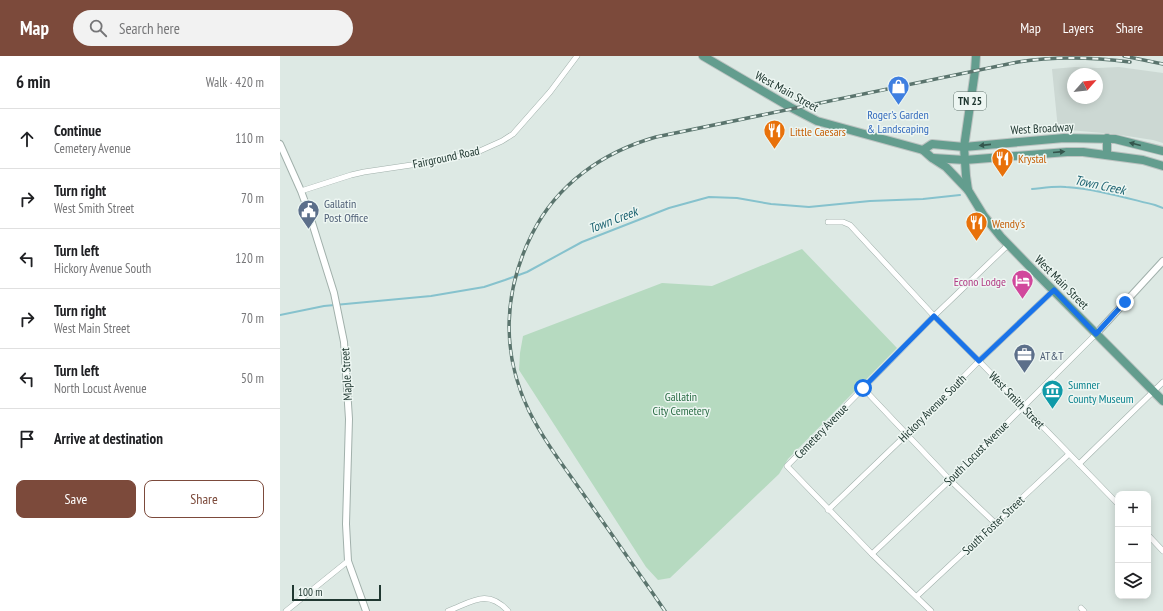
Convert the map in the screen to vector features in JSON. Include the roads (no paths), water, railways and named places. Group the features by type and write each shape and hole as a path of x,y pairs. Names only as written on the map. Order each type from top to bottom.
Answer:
{"main road":[{"name":"West Main Street","path":"703,56 790,107 817,121 923,150 946,167 968,190 984,216 1009,244 1163,401"},
{"name":"TN 25","path":"968,190 964,147 976,56"},
{"name":"West Broadway","path":"923,150 932,144 964,147 1064,138 1107,138 1163,151"},
{"path":"1107,138 1107,155"},
{"path":"932,158 965,160 1067,152 1107,155 1143,160 1163,166"}],"street":[{"name":"Fairground Road","path":"301,191 364,172 473,154 502,141 513,134 550,92 577,56"},
{"name":"Maple Street","path":"280,144 301,191 334,293 344,342 348,419 346,524 348,561 366,611"},
{"name":"West Smith Street","path":"828,222 843,222 850,225 934,316 1115,501"},
{"name":"Cemetery Avenue","path":"828,510 787,466 934,316 1009,244"},
{"path":"1096,334 1163,261"},
{"name":"Hickory Avenue South","path":"828,510 907,434 979,361 1054,290"},
{"name":"South Locust Avenue","path":"872,554 950,480 1022,406 1096,334"},
{"path":"1079,464 1163,382"},
{"path":"863,388 950,480 995,523"},
{"name":"South Foster Street","path":"916,596 1069,454"},
{"path":"828,510 931,611"},
{"path":"1151,538 1163,551"},
{"path":"286,611 348,561"},
{"path":"448,611 481,598 493,599 502,604 508,611"}],"waterway":[{"name":"Town Creek","path":"1032,189 1049,187 1077,188 1122,197 1163,208"},
{"name":"Town Creek","path":"280,315 324,306 431,296 484,287 527,272 582,242 669,208 709,197 737,198 771,204 809,207 960,195"}],"railway":[{"path":"1124,56 1163,64"},
{"path":"665,611 541,433 529,411 520,389 514,367 510,345 509,322 515,278 522,256 532,234 542,216 554,200 568,185 600,161 636,143 656,137 1018,62 1074,58 1130,62"}],"place":[{"name":"Roger's Garden & Landscaping","path":"898,106"},
{"name":"Little Caesars","path":"774,150"},
{"name":"Krystal","path":"1002,178"},
{"name":"Gallatin Post Office","path":"308,230"},
{"name":"Wendy's","path":"976,242"},
{"name":"Econo Lodge","path":"1022,300"},
{"name":"AT&T","path":"1024,374"},
{"name":"Sumner County Museum","path":"1052,410"}],"park label":[{"name":"Gallatin City Cemetery","path":"681,403"}]}
